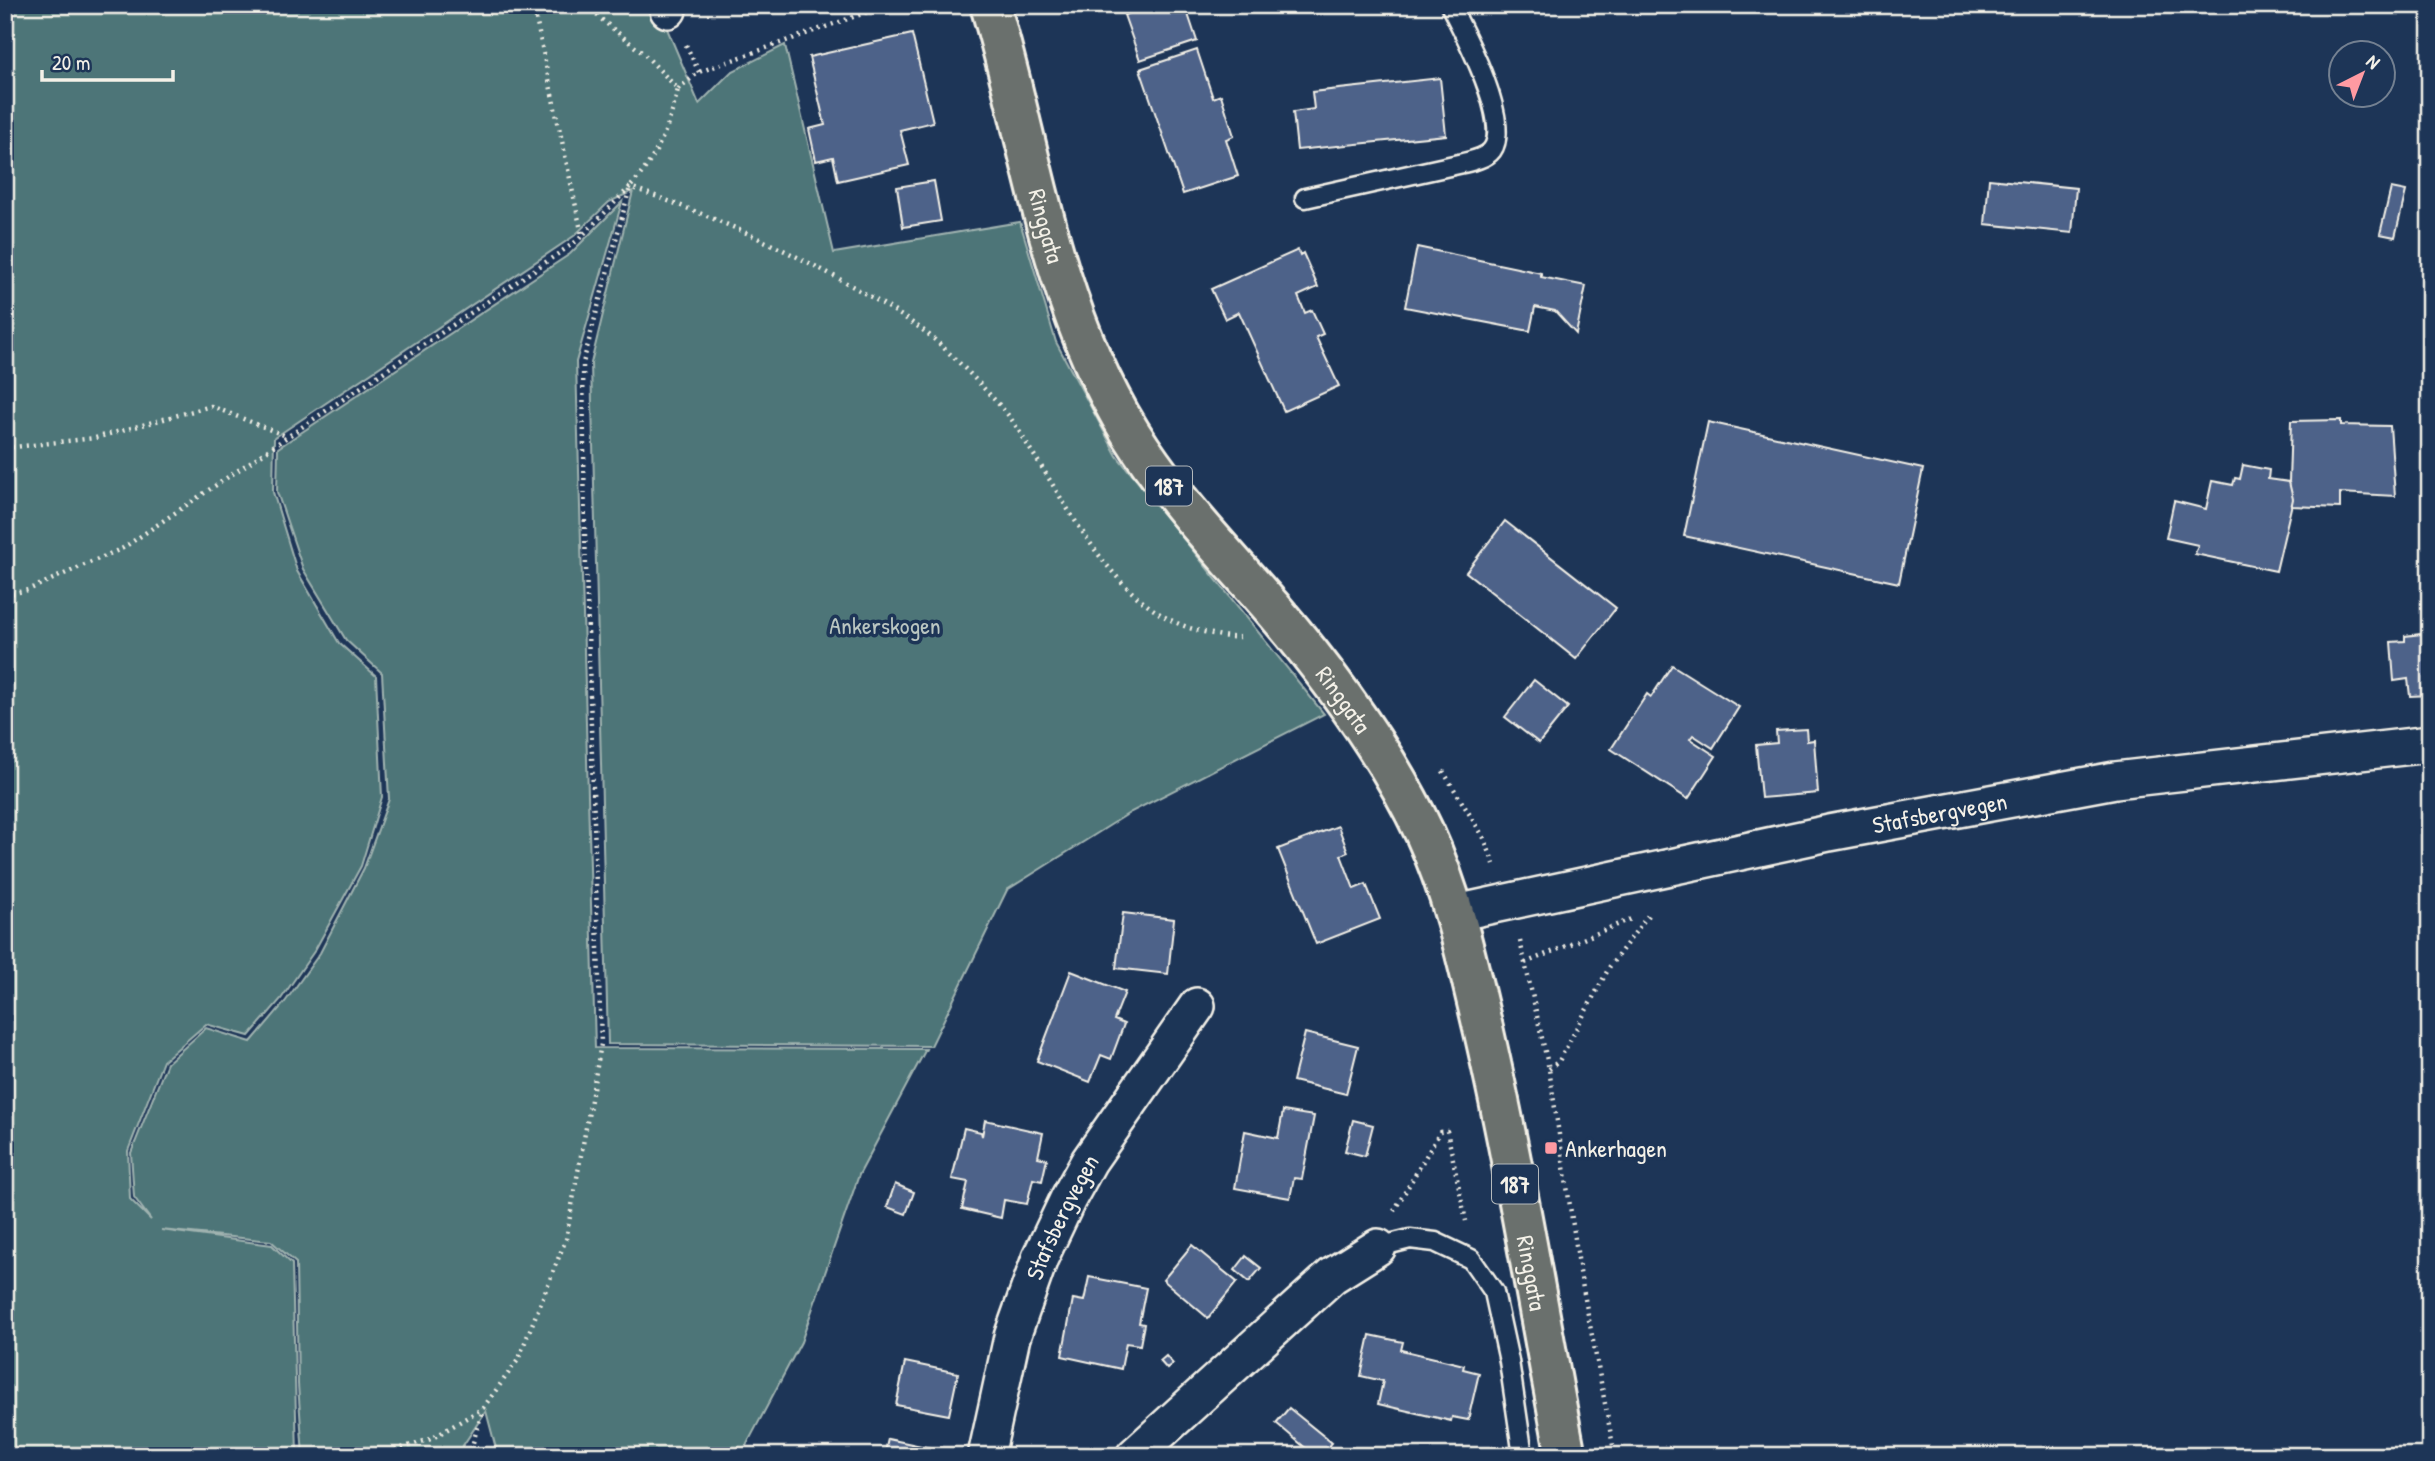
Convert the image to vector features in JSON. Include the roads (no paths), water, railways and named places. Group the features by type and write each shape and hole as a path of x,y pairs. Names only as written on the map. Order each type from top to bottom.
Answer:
{"main road":[{"name":"Ringgata","path":"990,5 1038,199 1075,324 1104,387 1141,449 1178,499 1277,614 1394,774 1426,837 1456,913 1509,1151 1566,1456"}],"street":[{"name":"Stafsbergvegen","path":"1456,913 1817,835 2115,780 2430,744"},
{"name":"Stafsbergvegen","path":"986,1456 1012,1337 1040,1258 1068,1199 1090,1161 1197,1006"},
{"path":"1134,1456 1322,1285 1378,1247"}],"lane":[{"path":"1305,198 1463,163 1481,158 1492,150 1497,137 1494,108 1450,5"},
{"path":"1378,1247 1410,1239 1435,1242 1471,1259 1494,1292 1509,1361 1524,1456"}],"place":[{"name":"Ankerhagen","path":"1551,1148"}],"park label":[{"name":"Ankerskogen","path":"885,625"}]}
